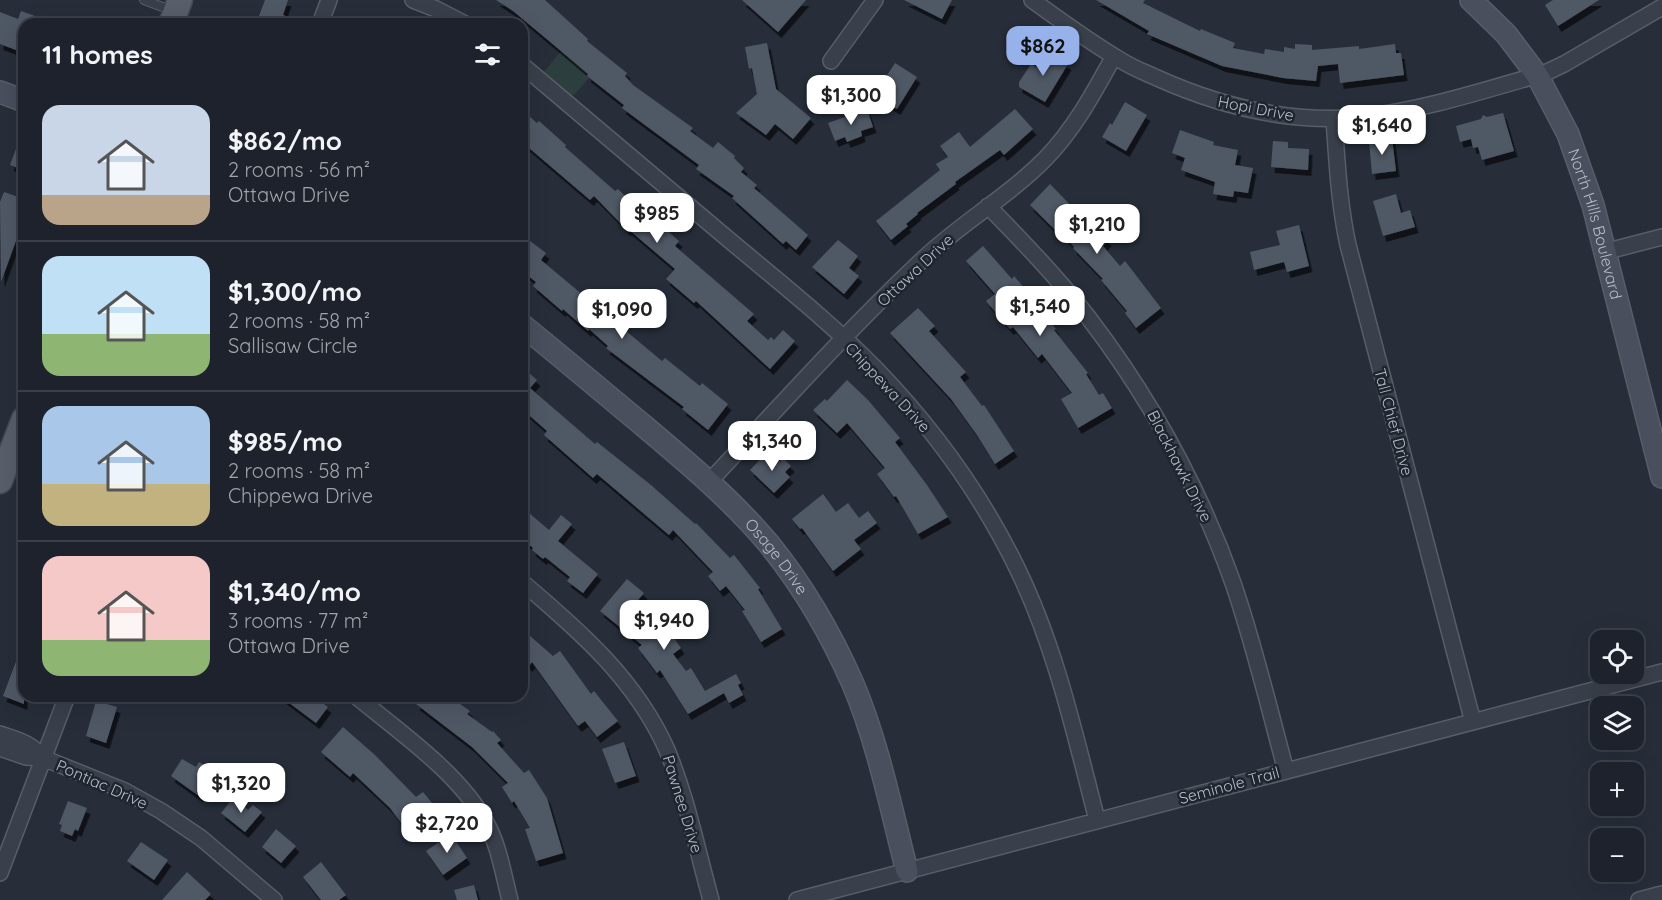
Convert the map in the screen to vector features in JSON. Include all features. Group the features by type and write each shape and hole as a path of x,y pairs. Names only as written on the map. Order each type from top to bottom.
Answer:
{"main road":[{"path":"0,481 18,434"}],"street":[{"path":"322,18 329,0"},
{"path":"413,0 453,18"},
{"path":"831,61 875,0"},
{"name":"Hopi Drive","path":"1032,0 1114,56 1183,90 1223,104 1281,116 1334,119 1399,111 1537,75 1564,64 1662,7"},
{"name":"North Hills Boulevard","path":"1472,0 1506,34 1537,75 1568,134 1582,169 1659,452 1662,477"},
{"name":"Ottawa Drive","path":"709,482 921,260 1047,158 1087,106 1114,56"},
{"name":"Chippewa Drive","path":"528,70 844,339 901,396 937,439 985,510 1017,568 1053,656 1097,820"},
{"name":"Tall Chief Drive","path":"1334,119 1338,182 1348,245 1473,722"},
{"name":"Blackhawk Drive","path":"988,206 1088,316 1119,358 1174,448 1196,493 1233,584 1286,771"},
{"path":"1604,252 1662,237"},
{"name":"Osage Drive","path":"528,330 709,482 770,545 795,578 830,637 852,682 876,754 907,871"},
{"name":"Pawnee Drive","path":"528,587 592,643 614,667 649,716 667,750 680,787 711,900"},
{"name":"Seminole Trail","path":"796,900 1662,672"},
{"path":"0,873 65,702"},
{"path":"363,702 455,780 473,801 494,840 510,900"},
{"name":"Pontiac Drive","path":"0,734 36,748 43,758"},
{"name":"Pontiac Drive","path":"0,748 26,757 43,758 125,791 201,838 274,900"},
{"path":"1639,900 1662,894"}],"lane":[{"path":"144,0 175,12"}],"shaded area":[{"path":"561,51 582,69 594,55 600,60 587,76 589,78 571,96 544,72"}],"building":[{"path":"265,0 288,0 283,15 290,18 258,18"},
{"path":"496,0 545,0 588,39 587,41 627,73 625,76 633,85 693,128 690,131 713,148 718,142 735,156 734,158 744,168 741,172 757,185 754,188 808,235 796,250 786,241 783,244 732,198 734,196 696,169 699,165 622,108 624,105 587,76 588,74 528,24 528,18 521,18"},
{"path":"742,0 806,0 778,32"},
{"path":"904,0 952,0 942,19"},
{"path":"1096,0 1145,0 1143,3 1200,31 1201,29 1235,43 1233,48 1264,54 1265,49 1284,52 1284,47 1295,49 1295,44 1312,45 1312,50 1359,46 1359,49 1395,44 1396,53 1401,53 1404,75 1340,83 1338,64 1318,66 1316,81 1283,78 1222,66 1147,34 1149,31"},
{"path":"1553,0 1599,0 1558,26 1545,5"},
{"path":"21,11 40,18 18,18"},
{"path":"0,12 18,19 18,51 0,44"},
{"path":"767,43 776,89 811,118 793,139 775,124 766,135 736,113 757,94 745,47"},
{"path":"1049,53 1068,64 1045,102 1019,87 1019,82 1031,64 1039,69"},
{"path":"895,63 917,77 897,109 874,96"},
{"path":"1125,102 1147,115 1126,151 1102,137"},
{"path":"867,109 873,127 861,131 862,136 847,142 845,137 835,141 828,123"},
{"path":"1015,109 1033,129 1004,155 1000,150 955,182 956,184 917,213 906,224 908,226 891,240 876,221 940,170 936,164 948,157 940,146 959,132 970,147"},
{"path":"1503,113 1514,151 1482,160 1478,147 1473,148 1471,139 1460,142 1456,126 1481,119 1483,115 1487,117"},
{"path":"528,115 537,123 539,121 615,191 618,189 648,219 651,216 679,241 675,246 754,314 747,321 768,340 771,337 774,340 783,330 795,341 770,369 696,301 694,303 666,279 675,269 627,230 594,196 590,200 528,147"},
{"path":"1180,130 1214,142 1213,145 1238,150 1235,165 1253,168 1248,193 1234,191 1233,197 1213,194 1215,182 1181,170 1185,158 1172,153"},
{"path":"1392,138 1396,171 1372,174 1369,141"},
{"path":"1273,141 1288,142 1288,148 1309,149 1308,170 1271,167"},
{"path":"18,143 18,168 10,165"},
{"path":"1050,184 1108,240 1103,246 1120,266 1125,261 1161,308 1136,328 1125,313 1127,311 1101,280 1103,279 1058,229 1056,231 1030,205"},
{"path":"4,192 18,197 18,235 1,282 0,202"},
{"path":"1396,194 1401,213 1410,210 1415,227 1383,236 1373,201"},
{"path":"1299,225 1309,266 1287,272 1284,262 1254,270 1250,252 1280,245 1276,231"},
{"path":"528,240 546,253 541,260 662,361 665,358 700,386 702,383 728,404 708,430 682,409 684,407 606,348 608,346 589,329 588,331 563,309 562,311 533,286 536,282 528,276"},
{"path":"838,240 858,256 849,268 859,276 844,294 812,267"},
{"path":"983,246 1012,279 1014,276 1033,298 1056,329 1054,330 1088,373 1086,374 1099,395 1103,393 1112,408 1078,428 1061,399 1072,393 1042,354 1038,358 1013,327 1010,329 986,301 995,294 966,261"},
{"path":"918,308 935,326 929,331 966,372 960,377 982,406 984,405 1014,451 995,464 951,399 890,333"},
{"path":"528,372 537,380 530,388 595,444 597,442 696,523 730,558 734,555 760,588 758,589 782,629 761,642 742,611 745,610 726,586 720,591 708,576 713,572 673,530 669,535 597,474 593,478 544,435 547,431 528,414"},
{"path":"847,380 868,400 900,438 895,442 948,517 918,534 896,496 894,497 877,474 885,468 847,423 837,433 813,410 825,399 827,401"},
{"path":"766,453 777,464 783,458 791,466 785,472 790,477 774,493 750,470"},
{"path":"823,494 836,512 848,503 859,518 868,511 877,523 854,540 861,549 833,571 802,528 800,529 792,519"},
{"path":"528,512 549,530 561,515 572,524 558,541 598,574 583,593 567,581 570,577 545,557 543,559 532,550 533,548 528,543"},
{"path":"627,579 644,593 633,606 662,630 666,627 681,648 673,654 686,671 691,668 705,691 736,674 741,683 738,685 743,695 729,703 724,693 688,714 660,670 657,673 638,648 642,645 600,611"},
{"path":"528,634 553,656 560,651 591,694 594,691 618,721 597,737 585,721 578,726 532,662 529,666"},
{"path":"18,656 18,702 3,696"},
{"path":"96,702 117,707 106,743 86,736"},
{"path":"288,702 321,702 328,707 316,723"},
{"path":"418,702 457,702 470,711 467,714 493,731 501,740 497,743 524,773 529,770 547,798 563,853 536,861 525,829 530,828 514,801 512,803 502,787 508,783 472,747 416,704"},
{"path":"343,727 375,755 416,797 423,792 441,814 411,836 390,808 353,773 350,777 321,752"},
{"path":"624,742 636,776 615,783 602,749"},
{"path":"182,759 196,767 199,762 209,768 205,774 211,777 199,796 171,776"},
{"path":"234,797 248,810 253,805 262,812 245,832 221,813"},
{"path":"68,801 87,808 78,831 75,829 72,836 60,831 62,825 59,824"},
{"path":"276,829 296,846 281,863 262,847"},
{"path":"451,834 467,858 443,875 426,851"},
{"path":"141,842 168,860 154,880 127,861"},
{"path":"321,862 346,895 339,900 321,900 303,877"},
{"path":"187,872 211,894 205,900 162,900"},
{"path":"474,885 478,900 457,900 454,890"}]}
